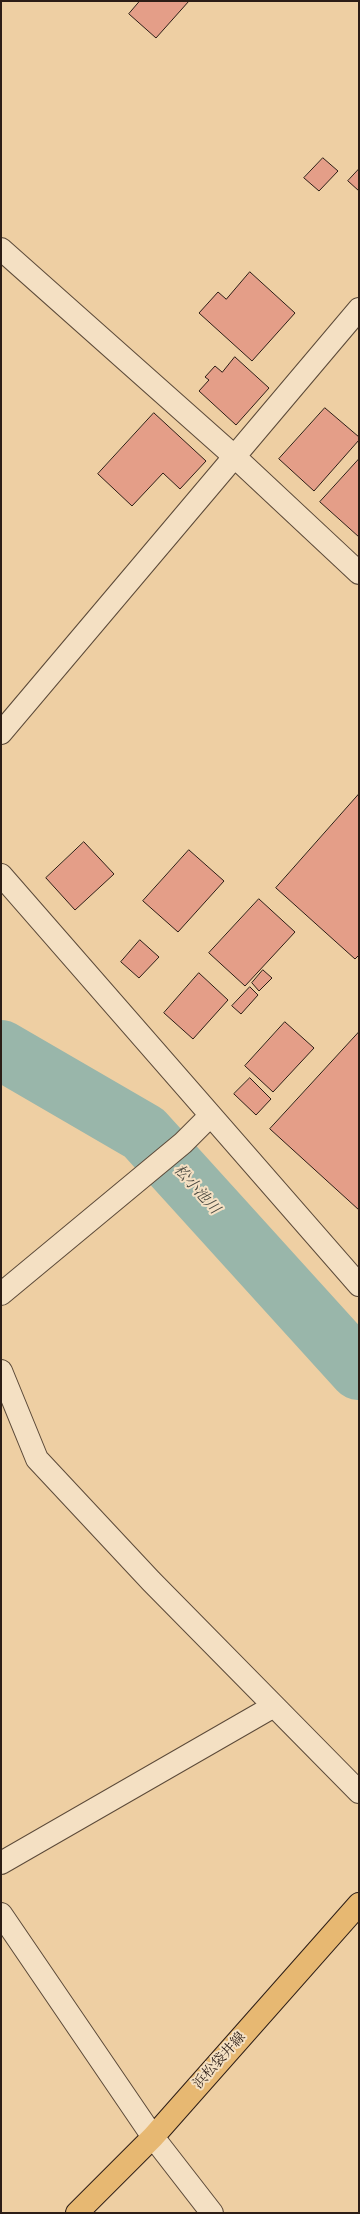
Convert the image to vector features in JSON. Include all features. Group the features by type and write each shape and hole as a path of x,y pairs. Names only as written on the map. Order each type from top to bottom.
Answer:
{"main road":[{"name":"浜松袋井線","path":"77,2213 153,2137 359,1904"}],"street":[{"path":"1,249 234,457 359,573"},
{"path":"1,734 359,309"},
{"path":"1,875 359,1285"},
{"path":"1,1294 183,1143 210,1116"},
{"path":"1,1371 37,1459 151,1581 359,1792"},
{"path":"1,1863 274,1706"},
{"path":"1,1914 153,2137 212,2213"}],"building":[{"path":"140,1 189,1 156,38 129,14"},
{"path":"323,158 338,171 319,191 304,178"},
{"path":"359,169 359,191 348,181"},
{"path":"250,272 295,313 252,361 199,313 218,292 226,299"},
{"path":"235,357 269,388 236,425 199,391 209,380 205,377 215,366 222,372"},
{"path":"325,408 359,437 359,440 314,491 279,459"},
{"path":"154,413 206,461 180,489 163,473 132,506 98,474"},
{"path":"359,459 359,537 320,502"},
{"path":"359,794 359,955 355,959 276,888"},
{"path":"84,842 114,874 75,910 46,878"},
{"path":"189,850 224,881 178,932 143,901"},
{"path":"259,899 295,932 245,986 209,953"},
{"path":"140,940 159,957 139,978 121,962"},
{"path":"263,970 272,978 259,991 252,983"},
{"path":"199,973 228,1000 193,1039 164,1013"},
{"path":"250,987 258,995 241,1014 232,1006"},
{"path":"285,1022 314,1048 273,1092 245,1066"},
{"path":"359,1032 359,1210 270,1129"},
{"path":"250,1078 271,1099 256,1115 234,1094"}],"waterway":[{"name":"松小池川","path":"1,1050 144,1133 359,1370"}]}
